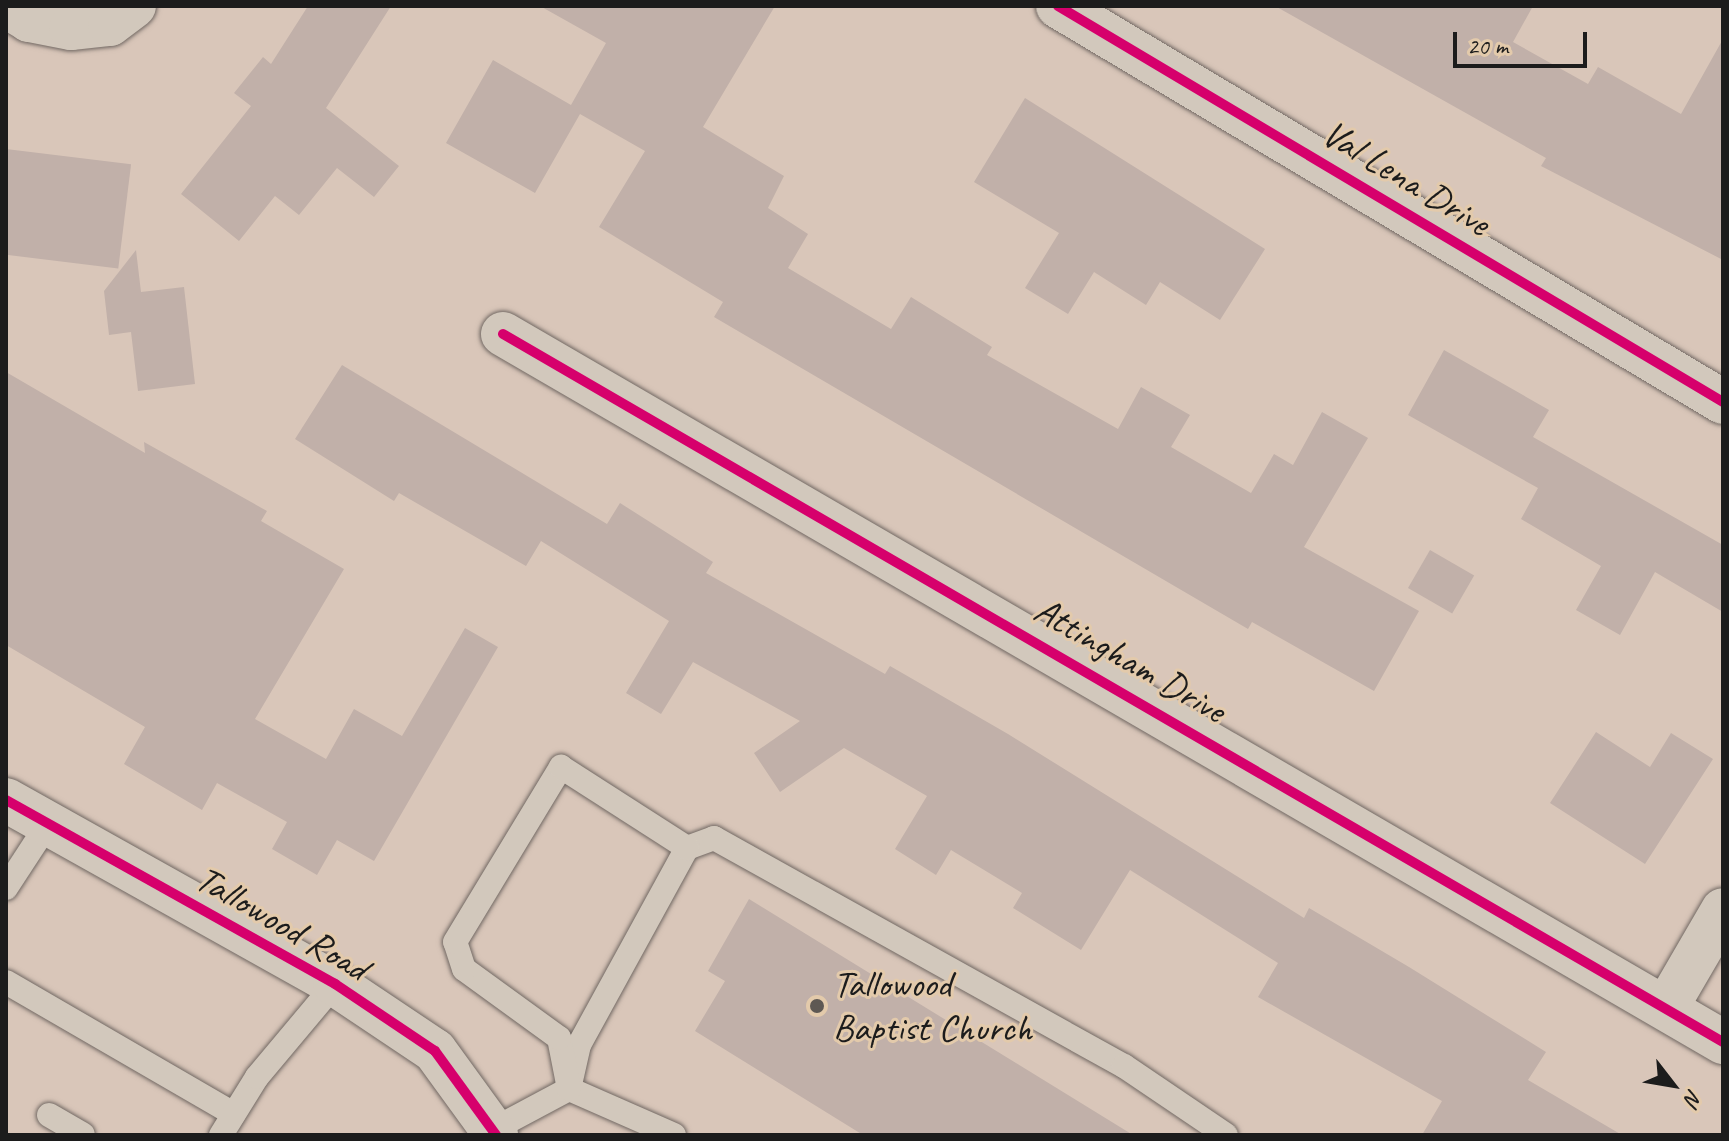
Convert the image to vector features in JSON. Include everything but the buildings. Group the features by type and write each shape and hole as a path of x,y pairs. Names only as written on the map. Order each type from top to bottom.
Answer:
{"street":[{"path":"6,6 29,20 71,28 110,24 134,6"},
{"name":"Val Lena Drive","path":"1058,6 1723,402"},
{"name":"Attingham Drive","path":"503,334 1723,1042"},
{"name":"Tallowood Road","path":"6,800 335,984 435,1051 495,1132"},
{"path":"1666,1008 1723,910"}],"lane":[{"path":"674,1135 632,1126 569,1089 559,1038 464,969 455,942 561,767 687,848"},
{"path":"6,888 47,825"},
{"path":"495,1132 569,1089 579,1045 687,848 714,838 1124,1066 1226,1135"},
{"path":"6,982 227,1125 257,1077 335,984"},
{"path":"49,1115 83,1135"}],"cycle path":[{"path":"1058,6 1723,402"},
{"path":"503,334 1723,1042"},
{"path":"6,800 335,984 435,1051 496,1135"}],"place":[{"name":"Tallowood Baptist Church","path":"817,1006"}]}
